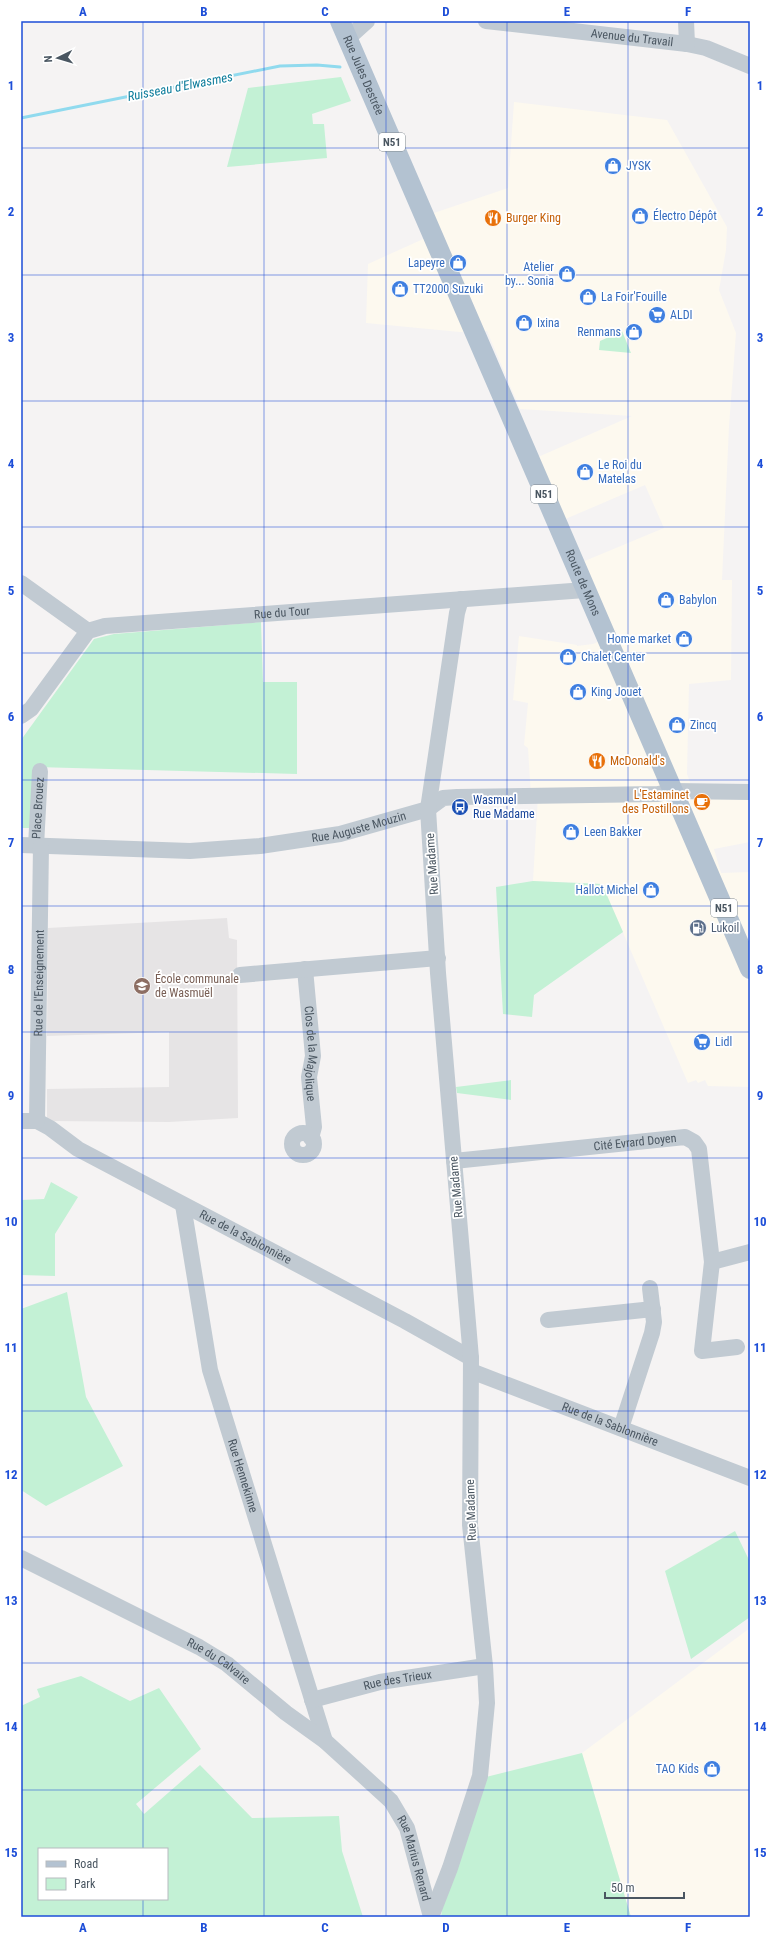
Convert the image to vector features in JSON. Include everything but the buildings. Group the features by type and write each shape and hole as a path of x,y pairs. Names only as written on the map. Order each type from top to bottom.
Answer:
{"main road":[{"name":"Rue Jules Destrée","path":"343,30 415,197"},
{"name":"Route de Mons","path":"415,197 750,969"}],"street":[{"path":"343,30 367,21"},
{"name":"Avenue du Travail","path":"486,21 687,44 706,48 750,66"},
{"path":"686,21 687,44"},
{"path":"21,582 88,630 26,712 30,715 21,727"},
{"name":"Rue du Tour","path":"88,630 105,626 585,590"},
{"name":"Rue Madame","path":"431,1917 450,1868 480,1776 487,1703 485,1666 470,1525 471,1365 438,958 428,809 457,613 461,599"},
{"name":"Place Brouez","path":"33,846 40,770"},
{"name":"Rue Auguste Mouzin","path":"33,846 190,851 236,849 340,834 428,809 443,798 658,794 673,791 750,792"},
{"name":"Rue de l'Enseignement","path":"33,846 37,1121"},
{"path":"240,975 438,958"},
{"name":"Clos de la Majolique","path":"305,969 313,1056 309,1077 314,1127 311,1138"},
{"name":"Rue de la Sablonnière","path":"21,1120 37,1121 50,1128 78,1149 405,1321 471,1365 621,1428 750,1478"},
{"name":"Cité Evrard Doyen","path":"454,1162 684,1137 690,1139 699,1149 712,1262 702,1351 737,1348"},
{"name":"Rue Hennekinne","path":"183,1205 210,1370 325,1741"},
{"path":"712,1262 750,1252"},
{"path":"621,1428 652,1333 654,1322 650,1288"},
{"path":"548,1320 653,1309"},
{"name":"Rue du Calvaire","path":"21,1558 199,1647 227,1664 286,1712 325,1741 392,1801"},
{"name":"Rue des Trieux","path":"312,1700 380,1682 485,1666"},
{"name":"Rue Marius Renard","path":"392,1801 407,1828 431,1917"}],"shaded area":[{"path":"514,102 667,120 727,227 726,250 719,290 736,333 729,426 722,580 732,580 731,680 689,684 687,774 696,799 750,799 750,842 714,849 721,873 750,872 750,1087 708,1086 705,1080 698,1083 696,1080 688,1083 602,884 533,881 538,796 531,796 528,748 524,745 528,703 513,700 519,636 577,646 593,644 606,638 575,565 664,528 645,485 563,520 538,457 632,416 520,409 487,331 460,332 366,323 368,264 432,235 428,215 508,188"},
{"name":"École communale de Wasmuël","path":"227,918 229,938 237,940 238,1118 169,1122 47,1121 47,1089 169,1087 169,1032 47,1036 48,928"},
{"path":"750,1628 750,1917 631,1917 582,1753"}],"green space":[{"path":"341,77 351,101 312,114 313,124 324,124 327,158 227,167 248,88"},
{"path":"622,331 631,353 599,350 600,341"},
{"path":"261,622 263,682 297,682 297,774 36,767 33,828 21,828 21,740 94,639 114,634"},
{"path":"533,881 602,884 623,932 534,995 532,1017 503,1014 496,887"},
{"path":"511,1080 511,1100 457,1093 456,1087"},
{"path":"51,1182 78,1197 55,1234 55,1276 21,1275 21,1200 44,1199"},
{"path":"67,1292 86,1397 123,1466 46,1506 21,1490 21,1309"},
{"path":"735,1531 750,1562 750,1617 691,1659 665,1571"},
{"path":"81,1676 130,1701 159,1688 201,1749 136,1804 144,1814 200,1765 252,1818 339,1816 342,1851 363,1917 21,1917 21,1706 40,1697 37,1689"},
{"path":"582,1753 631,1917 441,1917 443,1902 486,1777"}],"waterway":[{"name":"Ruisseau d'Elwasmes","path":"21,118 280,66 317,65 340,67"}],"place":[{"name":"JYSK","path":"613,166"},
{"name":"Électro Dépôt","path":"640,216"},
{"name":"Burger King","path":"493,218"},
{"name":"Lapeyre","path":"458,263"},
{"name":"Atelier by... Sonia","path":"567,274"},
{"name":"TT2000 Suzuki","path":"400,289"},
{"name":"La Foir'Fouille","path":"588,297"},
{"name":"ALDI","path":"657,315"},
{"name":"Ixina","path":"524,323"},
{"name":"Renmans","path":"634,332"},
{"name":"Le Roi du Matelas","path":"585,472"},
{"name":"Babylon","path":"666,600"},
{"name":"Home market","path":"684,639"},
{"name":"Chalet Center","path":"568,657"},
{"name":"King Jouet","path":"578,692"},
{"name":"Zincq","path":"677,725"},
{"name":"McDonald's","path":"597,761"},
{"name":"L'Estaminet des Postillons","path":"702,802"},
{"name":"Wasmuel Rue Madame","path":"460,807"},
{"name":"Leen Bakker","path":"571,832"},
{"name":"Hallot Michel","path":"651,890"},
{"name":"Lukoil","path":"698,928"},
{"name":"École communale de Wasmuël","path":"142,986"},
{"name":"Lidl","path":"702,1042"},
{"name":"TAO Kids","path":"712,1769"}]}
